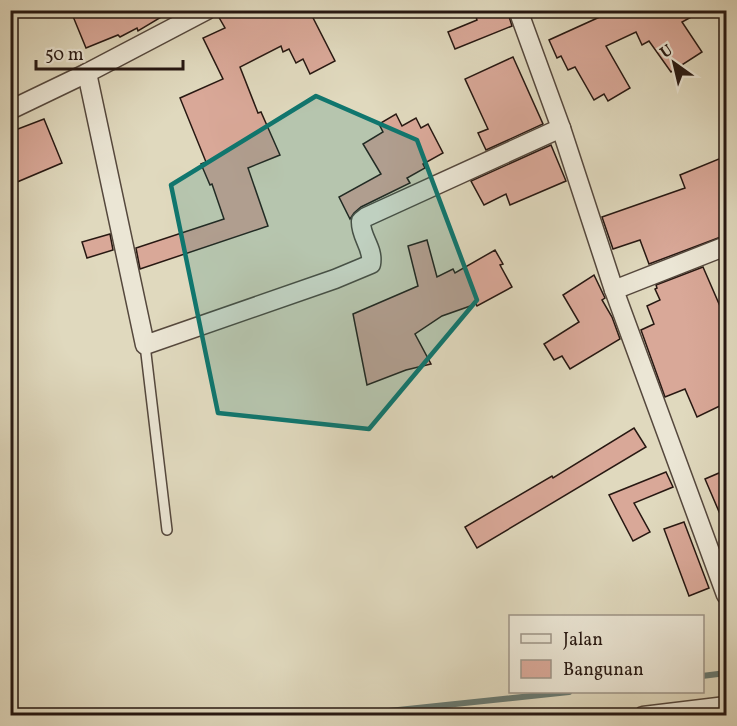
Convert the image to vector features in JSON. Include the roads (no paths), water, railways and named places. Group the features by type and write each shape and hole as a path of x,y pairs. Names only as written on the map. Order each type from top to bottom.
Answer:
{"street":[{"path":"10,110 87,73 207,10"},
{"path":"518,10 615,290 726,595"},
{"path":"87,73 145,345 371,264 371,253 361,229 361,221 366,217 561,129"},
{"path":"615,290 726,246"},
{"path":"643,716 726,705"}],"lane":[{"path":"145,345 167,530"}],"waterway":[{"path":"704,676 726,673"},
{"path":"341,716 560,693"}]}
